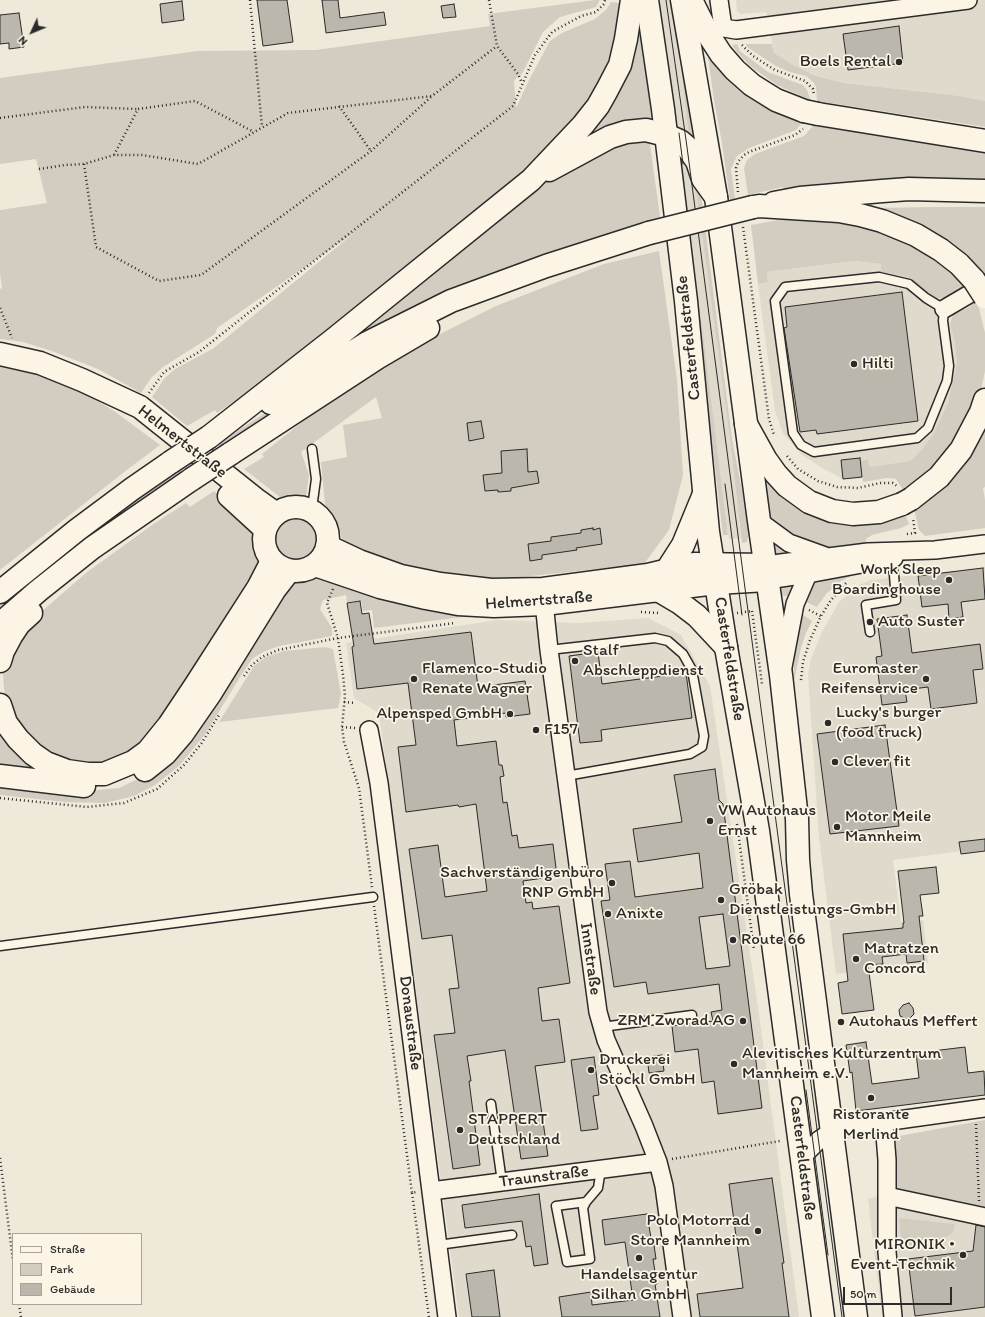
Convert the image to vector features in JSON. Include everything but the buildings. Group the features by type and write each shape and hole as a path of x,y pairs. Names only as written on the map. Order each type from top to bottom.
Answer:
{"main road":[{"path":"0,592 77,530 132,489 209,437 333,340 531,180 583,125 598,106 607,90 620,65 632,0"},
{"name":"Casterfeldstraße","path":"646,0 666,135 687,308 704,494 726,647 758,831 823,1317"},
{"name":"Casterfeldstraße","path":"682,0 716,197 766,572 761,608 791,679 798,860 801,894 856,1317"},
{"path":"691,0 708,34 735,70 752,85 776,100 810,113 985,141"},
{"path":"531,180 610,137 626,132 646,130 666,135 687,146 697,161 703,179 716,197"},
{"path":"209,437 270,404 367,343 451,301 580,255 649,234 748,209 800,198 882,190 936,189 985,191"},
{"path":"748,209 839,211 882,221 916,235 941,250 959,264 982,290"},
{"path":"0,624 64,570 144,511 377,358 513,279"},
{"name":"Helmertstraße","path":"7,349 82,380 140,407 258,502 270,521"},
{"name":"Helmertstraße","path":"82,380 134,418 249,514 270,521"},
{"path":"746,424 766,460 776,474 787,486 809,502 832,511 853,514 879,512 907,503 939,477 961,450 981,412 985,400"},
{"path":"667,570 683,545 704,494"},
{"path":"299,507 310,511 323,522 328,537 327,546 323,556 315,565 307,570 298,571 280,566 266,551 263,540 270,521 287,508 299,507"},
{"name":"Helmertstraße","path":"327,546 359,561 401,576 440,584 544,596 658,590 715,574 766,572"},
{"name":"Helmertstraße","path":"315,565 380,587 426,598 458,604 494,606 648,575 694,564 715,574"},
{"path":"0,705 6,723 18,739 33,754 46,763 67,771 104,774 133,762 148,751 169,725 258,588 280,566"},
{"path":"0,776 64,785 99,786 127,780 148,769 165,754 183,733 210,694 275,589 280,566"},
{"path":"0,661 10,636 19,624 35,610 64,570"},
{"path":"658,590 680,603 697,616 726,647"}],"street":[{"path":"719,0 724,28 736,30 965,0"},
{"path":"944,309 982,290"},
{"path":"759,521 789,543 827,557"},
{"path":"766,572 808,574 890,555 985,544"},
{"path":"766,572 827,557 868,552 890,555"},
{"path":"791,679 795,604 808,574"},
{"name":"Innstraße","path":"544,596 549,650 596,998 602,1027 614,1059 647,1132 658,1162 664,1186 682,1317"},
{"name":"Donaustraße","path":"369,730 380,784 447,1317"},
{"path":"802,1157 819,1140 832,1132 848,1127 980,1109"},
{"path":"884,1122 887,1160 887,1252 893,1317"},
{"name":"Traunstraße","path":"431,1191 658,1162"},
{"path":"887,1196 982,1216"}],"lane":[{"path":"879,277 909,284 926,298 944,309 943,321 948,366 947,381 928,428 917,438 814,452 800,445 793,433 775,301 786,287 879,277"},
{"path":"310,511 314,501 316,479 312,449"},
{"path":"870,632 866,605 896,600 890,555"},
{"path":"549,650 655,638 668,641 683,654 692,670 704,736 702,747 690,754 566,776"},
{"path":"0,946 373,897"},
{"path":"602,1027 692,1015"},
{"path":"491,1104 502,1182"},
{"path":"586,1202 556,1206 567,1262 590,1259 583,1208 598,1188 601,1169"},
{"path":"438,1245 512,1235"}],"path":[{"path":"250,0 262,127"},
{"path":"489,0 497,46 518,74 522,83"},
{"path":"140,407 164,372 199,352 308,264 513,106 535,54 552,32 581,16 596,12 604,4 605,0"},
{"path":"724,28 753,56 763,63 775,70 805,81 813,89 810,113 802,132 749,152 738,162 736,168 748,209 769,419 776,439"},
{"path":"84,164 96,247 159,281 201,275 372,151 432,96 497,46"},
{"path":"39,169 64,164 84,164 114,155 142,155 198,164 288,113 432,96"},
{"path":"0,118 85,107 138,109 196,101 254,132"},
{"path":"339,106 372,151"},
{"path":"114,155 138,109"},
{"path":"0,308 7,349"},
{"path":"783,452 798,468 818,481 837,487 858,488 880,483 893,483 907,503 915,533 903,534"},
{"path":"791,679 804,662 810,640 821,616 831,600 846,584 852,580"},
{"path":"335,584 327,604 338,638 345,696 342,727 344,742 360,788 428,1317"},
{"path":"722,615 761,608 763,686"},
{"path":"635,612 663,613"},
{"path":"338,638 461,622"},
{"path":"344,702 356,703"},
{"path":"737,822 755,954"},
{"path":"980,1109 982,1216"},
{"path":"779,1133 781,1149"},
{"path":"658,1162 780,1141"},
{"path":"0,1158 12,1253"},
{"path":"412,1193 431,1191"},
{"path":"19,1305 20,1317"}],"shaded area":[{"path":"658,0 672,0 689,139 676,131"},
{"path":"736,0 985,0 985,101 960,96 844,83 816,76 795,66 774,53 766,12 741,14 737,11"},
{"path":"677,150 692,162 729,432 741,538 729,539"},
{"path":"854,261 881,264 881,272 908,277 937,299 950,323 955,343 957,363 948,403 933,434 923,448 910,461 869,467 870,478 843,479 822,468 801,454 783,433 775,411 758,284 768,282 767,272"},
{"path":"985,567 985,848 893,860 901,922 923,920 928,963 836,974 819,837 808,675 811,658 823,630 839,602 861,584 871,580"},
{"path":"648,618 681,635 710,686 759,1014 799,1317 459,1317 379,713 354,698 346,643 497,620 579,623"},
{"path":"897,1190 985,1211 985,1317 882,1317 868,1199"}],"green space":[{"path":"600,0 596,7 560,17 543,32 522,74 514,81 516,108 550,41 562,33 595,19 606,10 611,2 620,3 618,22 612,50 600,81 578,121 541,160 433,249 244,395 217,413 215,410 187,426 152,397 164,379 175,369 214,348 354,233 217,328 215,334 163,367 151,378 141,393 98,369 52,351 23,342 0,339 0,289 2,288 0,274 0,210 47,203 36,159 0,164 0,78 198,51 316,50 490,26 488,14"},
{"path":"639,17 655,126 590,141 594,131 594,123"},
{"path":"676,24 700,146 689,139"},
{"path":"706,43 804,120 796,130 749,148 737,156 731,169 735,199 730,200 714,100"},
{"path":"737,44 740,51 768,72 803,85 807,90 810,99 777,85 749,65 732,45"},
{"path":"746,44 772,44 774,53 795,66 816,76 844,83 960,96 985,101 985,127 817,101 816,87 814,83 806,76 790,72 776,66 747,47"},
{"path":"814,123 985,147 985,181 785,192 783,187 748,195 744,168 747,160 755,154 804,136"},
{"path":"649,137 660,217 621,230 332,357 368,324 533,190 564,169 599,149"},
{"path":"677,150 701,319 728,535 723,535"},
{"path":"692,162 699,179 732,439 748,522 749,531 747,542 742,543 729,432"},
{"path":"935,207 985,207 985,283 874,208"},
{"path":"779,220 819,220 858,226 892,236 928,255 963,283 979,308 985,333 985,371 980,395 950,452 918,481 903,490 896,479 887,478 863,482 861,461 868,460 869,467 910,461 923,448 933,434 948,403 957,363 955,343 950,323 953,315 971,306 960,289 945,297 937,299 908,277 881,272 881,264 854,261 767,272 768,282 758,284 751,225"},
{"path":"659,251 677,380 683,475 669,530 644,564 503,579 450,576 401,567 345,543 342,539 338,524 325,504 321,462 347,457 343,425 382,418 376,397 301,452 309,475 306,496 280,497 244,469 264,457 262,454 316,411 382,367 424,342 496,306 604,264"},
{"path":"346,362 223,448 217,444 279,404"},
{"path":"0,363 43,373 86,394 114,411 160,445 0,570"},
{"path":"985,426 985,487 983,488 985,500 985,528 925,536 919,530 914,509"},
{"path":"761,464 790,497 904,511 909,524 901,528 872,535 866,539 865,548 840,550 817,547 779,531 768,517"},
{"path":"179,469 184,473 0,611 0,605 40,571 83,537"},
{"path":"214,491 242,515 255,529 261,563 160,729 121,761 78,767 31,745 6,700 3,675 5,665 26,625 86,573 152,525 186,503 190,507"},
{"path":"291,517 299,517 304,518 311,523 316,530 316,548 311,555 304,560 291,561 283,558 276,551 273,543 273,535 276,527 283,520"},
{"path":"772,538 802,554 775,559"},
{"path":"859,572 841,581 826,594 817,607 800,599 812,582"},
{"path":"323,574 487,614 374,628 372,610 363,611 361,600 347,602 346,595 323,600 320,609 332,628 332,636 279,646 263,652 252,659 206,733 179,766 155,785 134,796 105,803 65,802 0,795 0,781 88,791 119,788 144,776 290,580"},
{"path":"795,582 792,597 780,595 779,584"},
{"path":"798,611 812,621 801,648 794,681 793,647"},
{"path":"325,647 333,649 341,694 338,708 219,722 254,666 266,657 284,651"},
{"path":"0,723 44,770 0,764"},
{"path":"985,1120 985,1211 897,1190 894,1137"},
{"path":"899,1218 955,1224 953,1232 947,1237 935,1242 902,1251"}],"tram line":[{"path":"666,0 687,147 842,1317"},
{"path":"679,133 683,164"},
{"path":"725,484 742,615"},
{"path":"806,1090 828,1255"}],"place":[{"name":"Boels Rental","path":"899,62"},
{"name":"Hilti","path":"854,364"},
{"name":"Work Sleep Boardinghouse","path":"949,580"},
{"name":"Auto Suster","path":"870,622"},
{"name":"Stalf Abschleppdienst","path":"575,661"},
{"name":"Flamenco-Studio Renate Wagner","path":"414,679"},
{"name":"Euromaster Reifenservice","path":"926,679"},
{"name":"Alpensped GmbH","path":"510,714"},
{"name":"Lucky's burger (food truck)","path":"828,723"},
{"name":"F157","path":"536,730"},
{"name":"Clever fit","path":"835,762"},
{"name":"VW Autohaus Ernst","path":"710,821"},
{"name":"Motor Meile Mannheim","path":"837,827"},
{"name":"Sachverständigenbüro RNP GmbH","path":"612,883"},
{"name":"Gröbak Dienstleistungs-GmbH","path":"721,900"},
{"name":"Anixte","path":"608,914"},
{"name":"Route 66","path":"733,940"},
{"name":"Matratzen Concord","path":"856,959"},
{"name":"ZRM Zworad AG","path":"743,1021"},
{"name":"Autohaus Meffert","path":"841,1022"},
{"name":"Alevitisches Kulturzentrum Mannheim e.V.","path":"734,1064"},
{"name":"Druckerei Stöckl GmbH","path":"591,1070"},
{"name":"Ristorante Merlind","path":"871,1098"},
{"name":"STAPPERT Deutschland","path":"460,1130"},
{"name":"Polo Motorrad Store Mannheim","path":"758,1231"},
{"name":"MIRONIK • Event-Technik","path":"963,1255"},
{"name":"Handelsagentur Silhan GmbH","path":"639,1258"}]}
